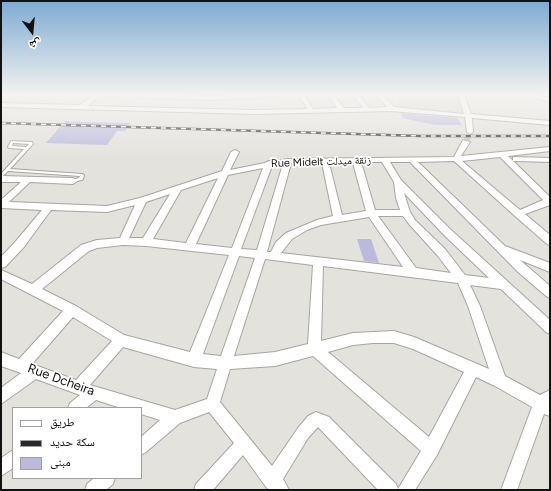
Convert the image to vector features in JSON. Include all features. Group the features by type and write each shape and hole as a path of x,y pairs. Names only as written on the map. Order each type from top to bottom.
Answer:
{"street":[{"path":"468,117 470,132"},
{"path":"479,117 550,123"},
{"path":"466,142 456,159 550,241"},
{"name":"Rue Midelt زنقة ميدلت","path":"1,205 48,208 107,209 142,200 225,172 269,163 288,161 412,160 505,157 550,150"},
{"path":"189,247 235,152"},
{"path":"505,157 549,201 518,214"},
{"path":"505,157 550,160"},
{"path":"325,160 338,219"},
{"path":"356,160 371,213 413,272"},
{"path":"385,160 398,182 447,232 550,328"},
{"path":"412,160 500,247 550,293"},
{"path":"212,404 224,363 261,256 288,161"},
{"path":"194,360 269,163"},
{"path":"1,177 73,182"},
{"path":"1,205 29,179"},
{"path":"398,182 400,198 406,213 412,222 441,252 461,278 474,306 500,381"},
{"path":"146,242 178,188"},
{"path":"123,241 142,200"},
{"path":"1,264 20,244 48,208"},
{"path":"107,209 136,212"},
{"path":"273,257 280,245 289,236 309,226 371,213 406,213"},
{"path":"32,290 85,248 97,244 123,241 146,242 413,272 504,285"},
{"path":"500,247 550,268"},
{"path":"314,348 318,262"},
{"path":"1,274 72,310 121,340 194,360 224,363 275,359 314,348 373,337 394,337 414,343 547,403 509,490"},
{"path":"1,397 28,369 72,310"},
{"path":"78,388 121,340"},
{"path":"314,348 431,449"},
{"name":"Rue Dcheira","path":"1,358 78,388 141,407"},
{"path":"406,490 431,449 473,369"},
{"path":"77,407 94,393"},
{"path":"142,446 175,417 212,404"},
{"path":"212,404 277,485 303,433 316,419 324,422 390,490"},
{"name":"Rue Dcheira","path":"142,407 175,417"},
{"path":"202,490 243,444"},
{"path":"1,468 12,459"},
{"path":"93,490 106,479"}],"lane":[{"path":"1,177 27,148 31,143 16,141 12,142 9,146 10,147 27,148"},
{"path":"7,170 82,175 81,179 73,182"}],"building":[{"path":"402,117 457,118 462,125 435,125"},
{"path":"65,121 130,123 125,131 117,131 107,145 46,143"},
{"path":"357,239 371,239 379,263 364,261"}],"tunnel":[{"path":"466,142 470,132"}],"railway":[{"path":"1,123 421,136 550,136"}]}
